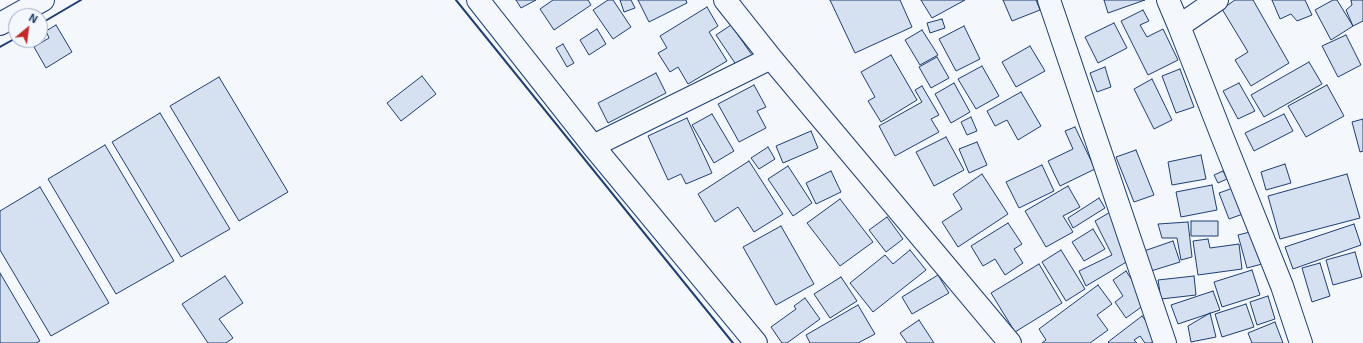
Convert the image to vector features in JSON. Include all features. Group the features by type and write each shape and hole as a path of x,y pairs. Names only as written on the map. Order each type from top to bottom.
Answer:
{"street":[{"path":"0,24 43,0"},
{"path":"478,0 593,146 756,343"},
{"path":"725,0 771,58 1010,343"},
{"path":"1049,0 1165,343"},
{"path":"1168,0 1180,26 1282,286 1301,343"},
{"path":"1180,26 1217,0"},
{"path":"593,146 771,58"}],"building":[{"path":"516,0 536,0 521,8"},
{"path":"553,0 588,0 591,5 554,30 540,9"},
{"path":"608,0 613,0 631,27 613,39 593,10"},
{"path":"620,0 631,0 635,8 624,12"},
{"path":"638,0 686,0 687,3 649,22"},
{"path":"830,0 900,0 912,27 855,53"},
{"path":"921,0 965,0 932,18"},
{"path":"1003,0 1036,0 1040,10 1012,21"},
{"path":"1104,0 1145,0 1108,13"},
{"path":"1235,0 1253,0 1289,63 1251,86 1235,60 1248,52 1222,9"},
{"path":"1272,0 1305,0 1312,15 1297,21 1291,14 1280,19"},
{"path":"1333,0 1337,0 1353,26 1331,40 1315,10"},
{"path":"1351,0 1363,0 1363,21 1353,26 1346,10 1352,5"},
{"path":"707,7 718,26 709,32 727,61 688,84 678,67 670,72 658,53 667,48 660,36"},
{"path":"1143,10 1149,21 1140,25 1147,37 1163,29 1178,60 1148,75 1121,21"},
{"path":"942,19 945,28 930,33 927,23"},
{"path":"1114,23 1127,48 1098,63 1085,37"},
{"path":"56,25 72,52 46,68 35,48 48,48 48,30"},
{"path":"731,25 752,55 737,66 716,35"},
{"path":"964,26 980,59 956,71 939,39"},
{"path":"597,29 606,44 589,55 580,40"},
{"path":"922,30 938,55 920,65 905,40"},
{"path":"1346,35 1361,65 1338,77 1322,46"},
{"path":"563,44 574,63 567,67 556,48"},
{"path":"1030,46 1045,71 1016,87 1002,62"},
{"path":"891,55 917,100 881,122 868,101 875,97 861,72"},
{"path":"937,57 949,78 931,88 919,67"},
{"path":"1309,62 1322,84 1264,117 1251,95"},
{"path":"982,66 999,96 976,109 958,79"},
{"path":"1105,67 1111,87 1097,92 1090,73"},
{"path":"1180,69 1194,107 1176,113 1162,76"},
{"path":"656,73 666,93 608,123 598,103"},
{"path":"422,76 436,94 401,121 387,103"},
{"path":"219,77 288,192 239,221 170,106"},
{"path":"1152,79 1172,120 1154,129 1134,89"},
{"path":"954,83 970,112 951,123 935,94"},
{"path":"1239,83 1255,111 1238,119 1223,91"},
{"path":"754,85 766,107 757,111 766,128 739,142 718,104"},
{"path":"1327,85 1344,116 1306,137 1288,106"},
{"path":"922,86 939,115 931,119 939,132 895,156 879,126 922,102 915,90"},
{"path":"1021,92 1041,126 1018,140 1007,120 995,126 987,111"},
{"path":"160,113 230,229 181,257 112,142"},
{"path":"712,114 734,151 714,163 692,125"},
{"path":"1284,114 1293,131 1254,151 1245,133"},
{"path":"971,117 977,131 967,135 961,122"},
{"path":"687,118 712,173 686,184 681,174 668,180 648,136"},
{"path":"1363,119 1363,151 1360,152 1352,122"},
{"path":"1075,127 1095,169 1060,186 1048,161 1073,149 1065,131"},
{"path":"811,131 818,148 783,163 776,146"},
{"path":"946,137 964,170 934,186 916,152"},
{"path":"977,142 987,165 969,173 959,149"},
{"path":"105,145 174,261 116,294 48,179"},
{"path":"768,147 775,159 759,169 751,158"},
{"path":"1136,150 1154,195 1134,202 1116,157"},
{"path":"1201,155 1206,179 1172,185 1168,162"},
{"path":"749,161 783,214 754,232 738,207 715,222 698,194"},
{"path":"1285,164 1291,183 1266,190 1261,172"},
{"path":"1042,165 1054,191 1019,208 1006,182"},
{"path":"788,166 812,203 793,216 768,179"},
{"path":"831,171 841,192 816,204 806,183"},
{"path":"1223,171 1227,179 1218,183 1214,175"},
{"path":"982,174 1008,214 958,247 942,222 962,209 953,194"},
{"path":"1347,174 1360,218 1280,239 1268,196"},
{"path":"1212,185 1217,210 1181,217 1176,192"},
{"path":"1068,186 1080,207 1063,216 1073,232 1046,247 1025,211"},
{"path":"40,187 109,303 51,336 0,250 0,211"},
{"path":"1233,188 1243,214 1229,219 1219,193"},
{"path":"1099,198 1105,208 1073,228 1068,218"},
{"path":"840,199 873,242 840,266 807,223"},
{"path":"1112,211 1128,261 1086,286 1079,271 1112,255 1095,221"},
{"path":"887,217 903,239 886,252 869,230"},
{"path":"1191,221 1218,221 1218,236 1191,236"},
{"path":"1188,222 1192,257 1181,260 1177,238 1162,238 1158,224"},
{"path":"1008,223 1022,244 1014,249 1023,263 1005,275 995,259 983,266 971,246"},
{"path":"1354,224 1361,245 1293,269 1285,247"},
{"path":"781,226 814,284 776,305 743,247"},
{"path":"1093,229 1105,249 1084,261 1072,242"},
{"path":"1254,231 1262,264 1247,268 1238,235"},
{"path":"1208,239 1210,248 1239,244 1242,269 1198,275 1193,241"},
{"path":"1173,241 1180,262 1151,271 1144,251"},
{"path":"910,250 926,270 873,312 850,283 885,255 893,264"},
{"path":"1061,250 1085,289 1066,301 1042,262"},
{"path":"1355,252 1362,277 1333,285 1326,260"},
{"path":"1320,263 1330,296 1312,302 1302,268"},
{"path":"1039,264 1062,303 1015,332 991,293"},
{"path":"1252,270 1260,295 1222,307 1214,282"},
{"path":"1126,271 1147,303 1126,318 1115,302 1123,296 1113,280"},
{"path":"0,273 40,341 36,343 0,343"},
{"path":"938,275 949,293 912,314 902,297"},
{"path":"225,276 243,303 219,319 233,338 226,343 208,343 182,304"},
{"path":"1194,276 1196,295 1161,299 1158,280"},
{"path":"841,277 857,301 830,318 814,294"},
{"path":"1098,285 1112,304 1097,315 1108,330 1090,343 1042,343 1046,340 1039,329"},
{"path":"1213,291 1220,310 1178,324 1171,305"},
{"path":"1268,296 1275,319 1257,325 1250,302"},
{"path":"805,298 820,319 787,343 782,343 771,327 796,309 794,306"},
{"path":"1246,304 1254,327 1222,337 1215,314"},
{"path":"858,305 875,334 858,343 810,343 806,335"},
{"path":"1210,313 1216,337 1191,342 1188,326"},
{"path":"1142,316 1159,337 1151,343 1145,343 1140,336 1134,340 1137,343 1108,342"},
{"path":"919,320 934,343 907,343 900,333"},
{"path":"1275,322 1283,343 1252,343 1248,333"}],"wall":[{"path":"48,19 81,0"},
{"path":"456,0 733,343"},
{"path":"0,47 8,42"}]}
